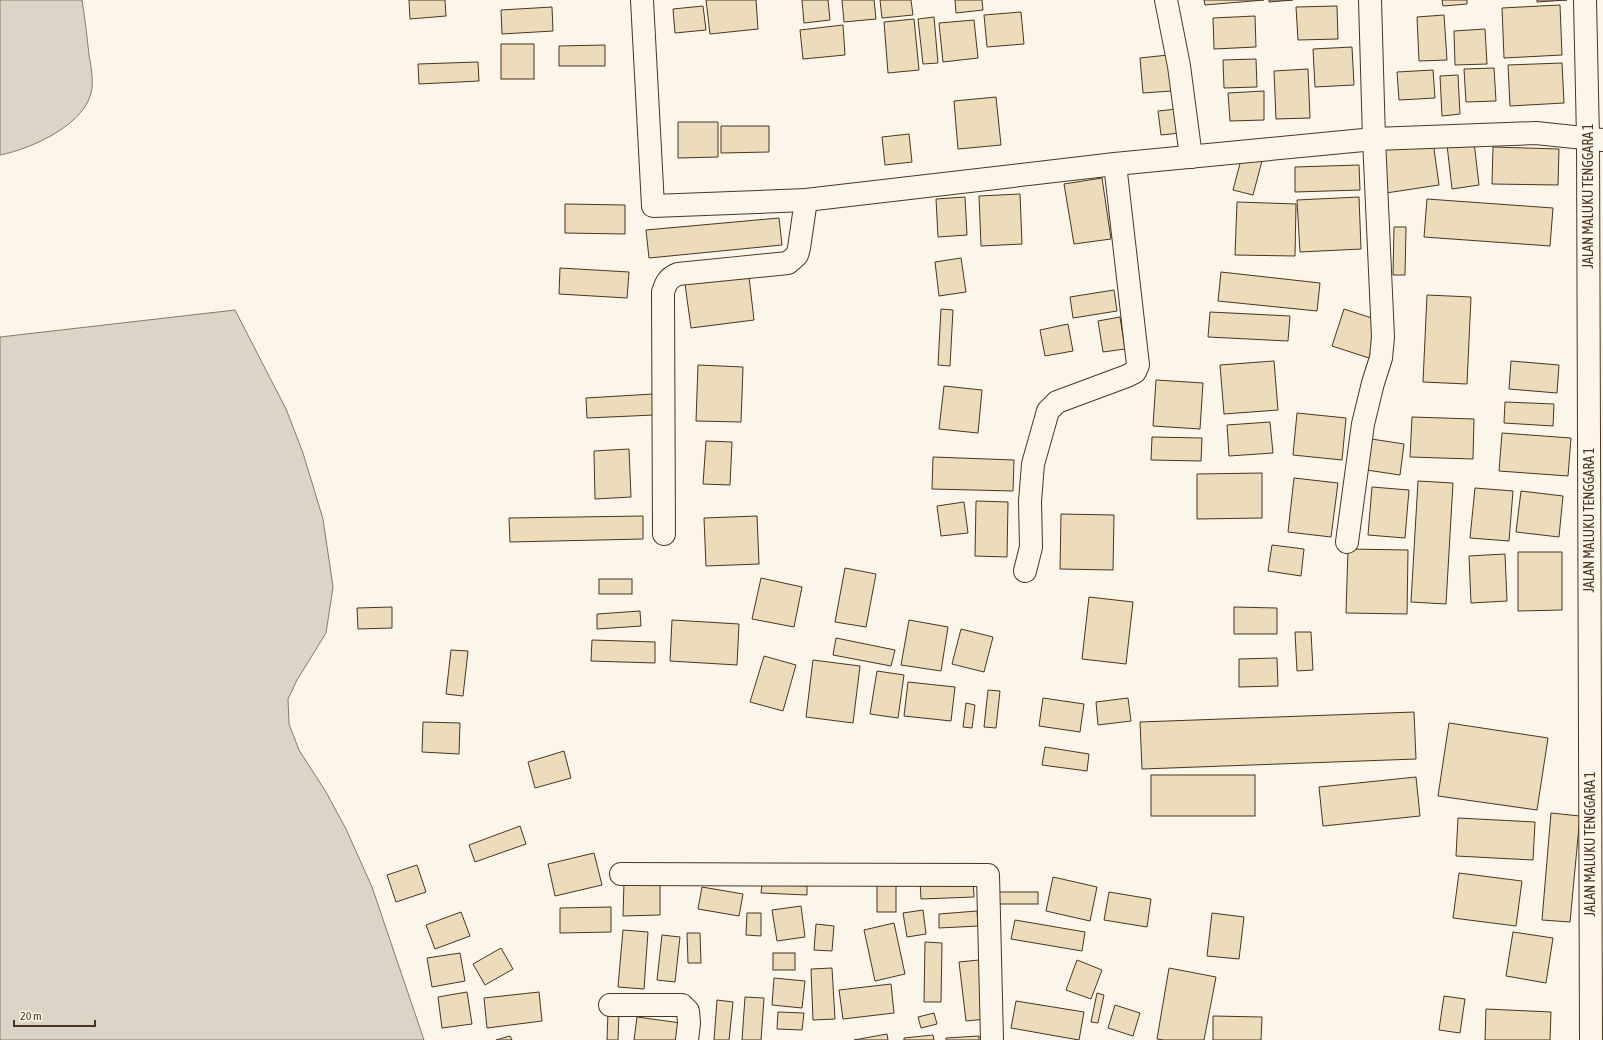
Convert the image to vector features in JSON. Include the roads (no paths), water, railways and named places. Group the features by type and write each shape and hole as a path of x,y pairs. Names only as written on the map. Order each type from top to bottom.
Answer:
{"main road":[{"path":"642,0 653,206 806,200 1115,164 1374,139 1536,133 1595,139"},
{"path":"1166,0 1180,66 1191,157"},
{"path":"1347,542 1363,424 1381,358 1383,337 1374,139 1370,0"},
{"name":"JALAN MALUKU TENGGARA 1","path":"1585,0 1595,139 1591,1040"},
{"path":"1025,571 1031,547 1030,501 1033,464 1048,411 1057,402 1135,372 1138,365 1115,164"},
{"path":"664,534 663,292 666,283 672,276 678,274 788,263 797,255 799,248 806,200"},
{"path":"621,874 988,875 992,1040"},
{"path":"610,1005 682,1005 688,1011 687,1040"}]}
